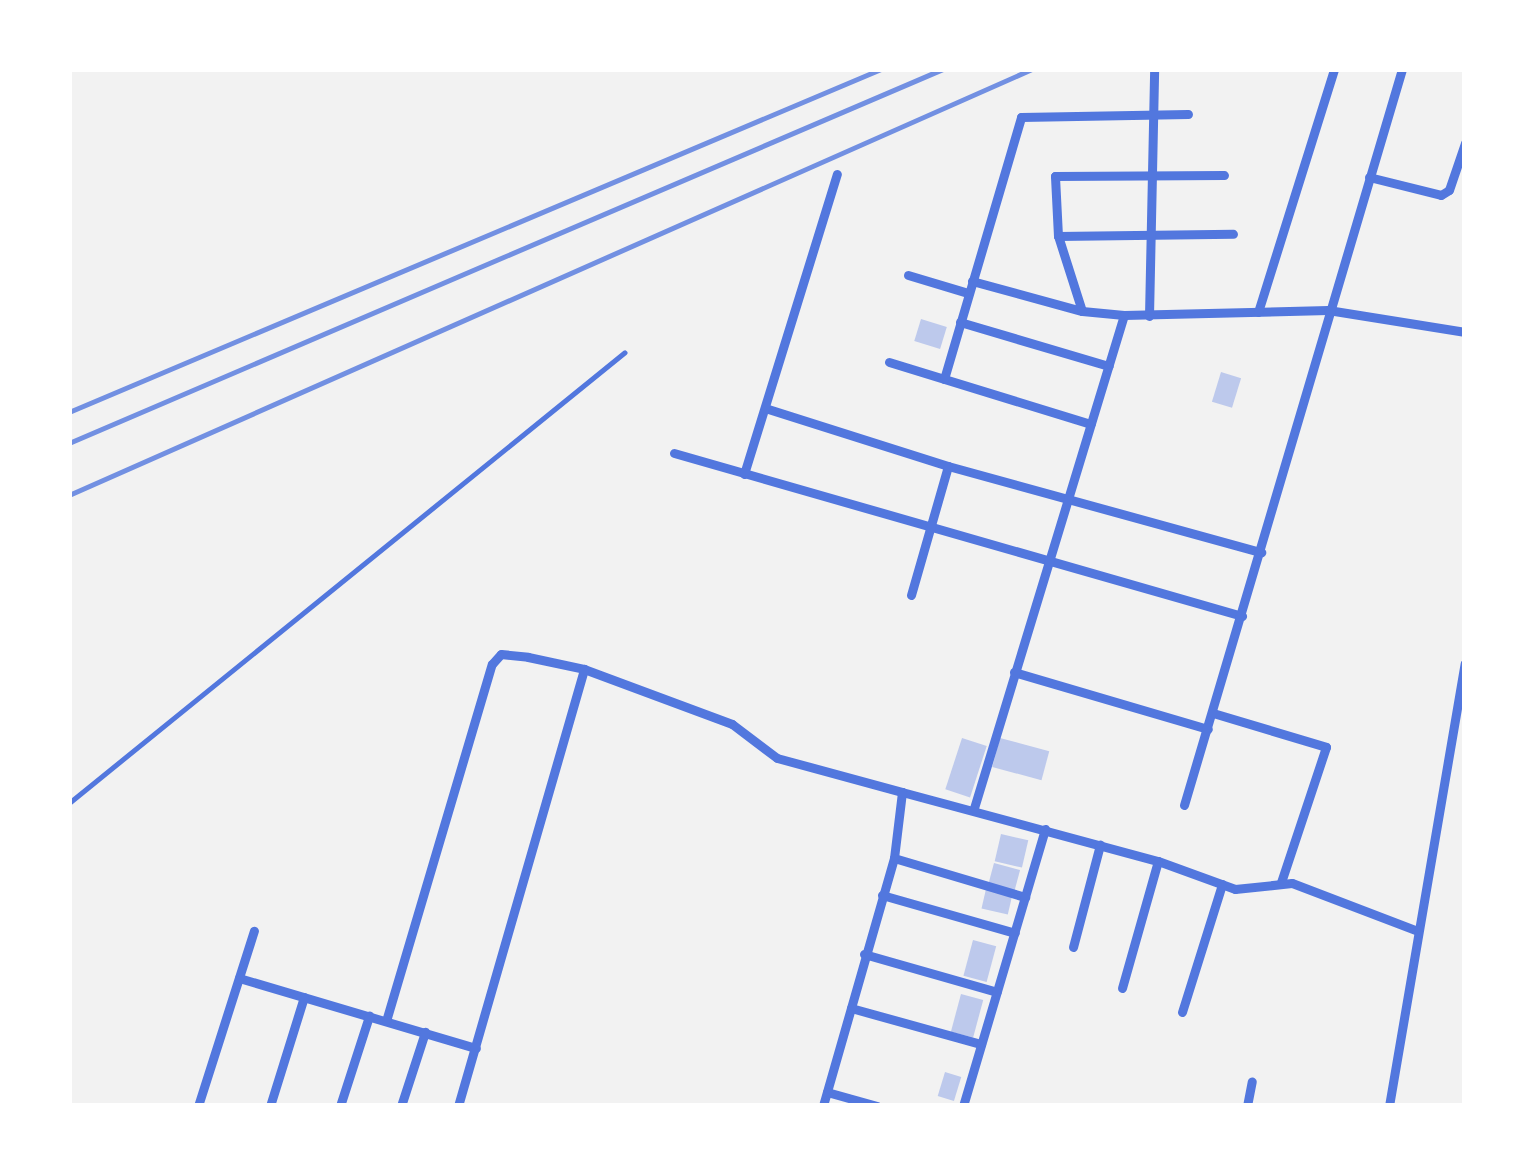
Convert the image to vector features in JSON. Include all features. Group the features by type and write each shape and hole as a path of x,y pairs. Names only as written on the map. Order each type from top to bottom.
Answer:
{"street":[{"path":"1149,316 1154,69"},
{"path":"1258,312 1334,69"},
{"path":"1184,806 1402,69"},
{"path":"944,379 1022,117 1188,114"},
{"path":"1369,177 1441,195 1449,190 1465,143"},
{"path":"744,474 837,174"},
{"path":"1082,310 1058,236 1055,176 1224,176"},
{"path":"1058,236 1233,234"},
{"path":"908,275 1124,315 1328,310 1465,332"},
{"path":"974,808 1124,315"},
{"path":"960,322 1109,366"},
{"path":"889,362 1091,424"},
{"path":"765,408 948,466 1262,552"},
{"path":"674,453 1242,616"},
{"path":"911,595 948,466"},
{"path":"386,1021 494,659 514,655 584,669 732,724 777,758 974,808 1240,890 1281,882 1418,932"},
{"path":"1389,1106 1465,663"},
{"path":"458,1106 584,669"},
{"path":"1015,672 1208,729"},
{"path":"1213,713 1326,747 1281,882"},
{"path":"1448,768 1465,771"},
{"path":"823,1106 893,858 902,792"},
{"path":"963,1106 1045,830"},
{"path":"1073,947 1100,845"},
{"path":"893,858 1025,897"},
{"path":"1122,988 1158,861"},
{"path":"1182,1012 1222,884"},
{"path":"882,895 1015,933"},
{"path":"198,1106 254,931"},
{"path":"864,954 997,992"},
{"path":"239,978 476,1048"},
{"path":"270,1106 304,997"},
{"path":"850,1008 981,1044"},
{"path":"340,1106 369,1016"},
{"path":"401,1106 425,1032"},
{"path":"1247,1106 1252,1081"},
{"path":"827,1092 877,1106"}],"lane":[{"path":"69,803 624,353"}],"building":[{"path":"921,319 947,327 940,349 914,341"},
{"path":"1221,372 1241,378 1232,408 1212,402"},
{"path":"962,738 987,746 970,797 945,789"},
{"path":"1000,738 1049,751 1041,780 992,767"},
{"path":"1001,834 1028,840 1022,868 995,861"},
{"path":"994,863 1020,870 1014,893 988,886"},
{"path":"986,889 1012,895 1008,915 982,908"},
{"path":"973,940 996,946 987,982 963,976"},
{"path":"961,994 983,1000 973,1038 951,1032"},
{"path":"945,1072 961,1077 954,1101 938,1096"}],"railway":[{"path":"69,412 881,69"},
{"path":"69,443 943,69"},
{"path":"69,495 1032,69"}]}
